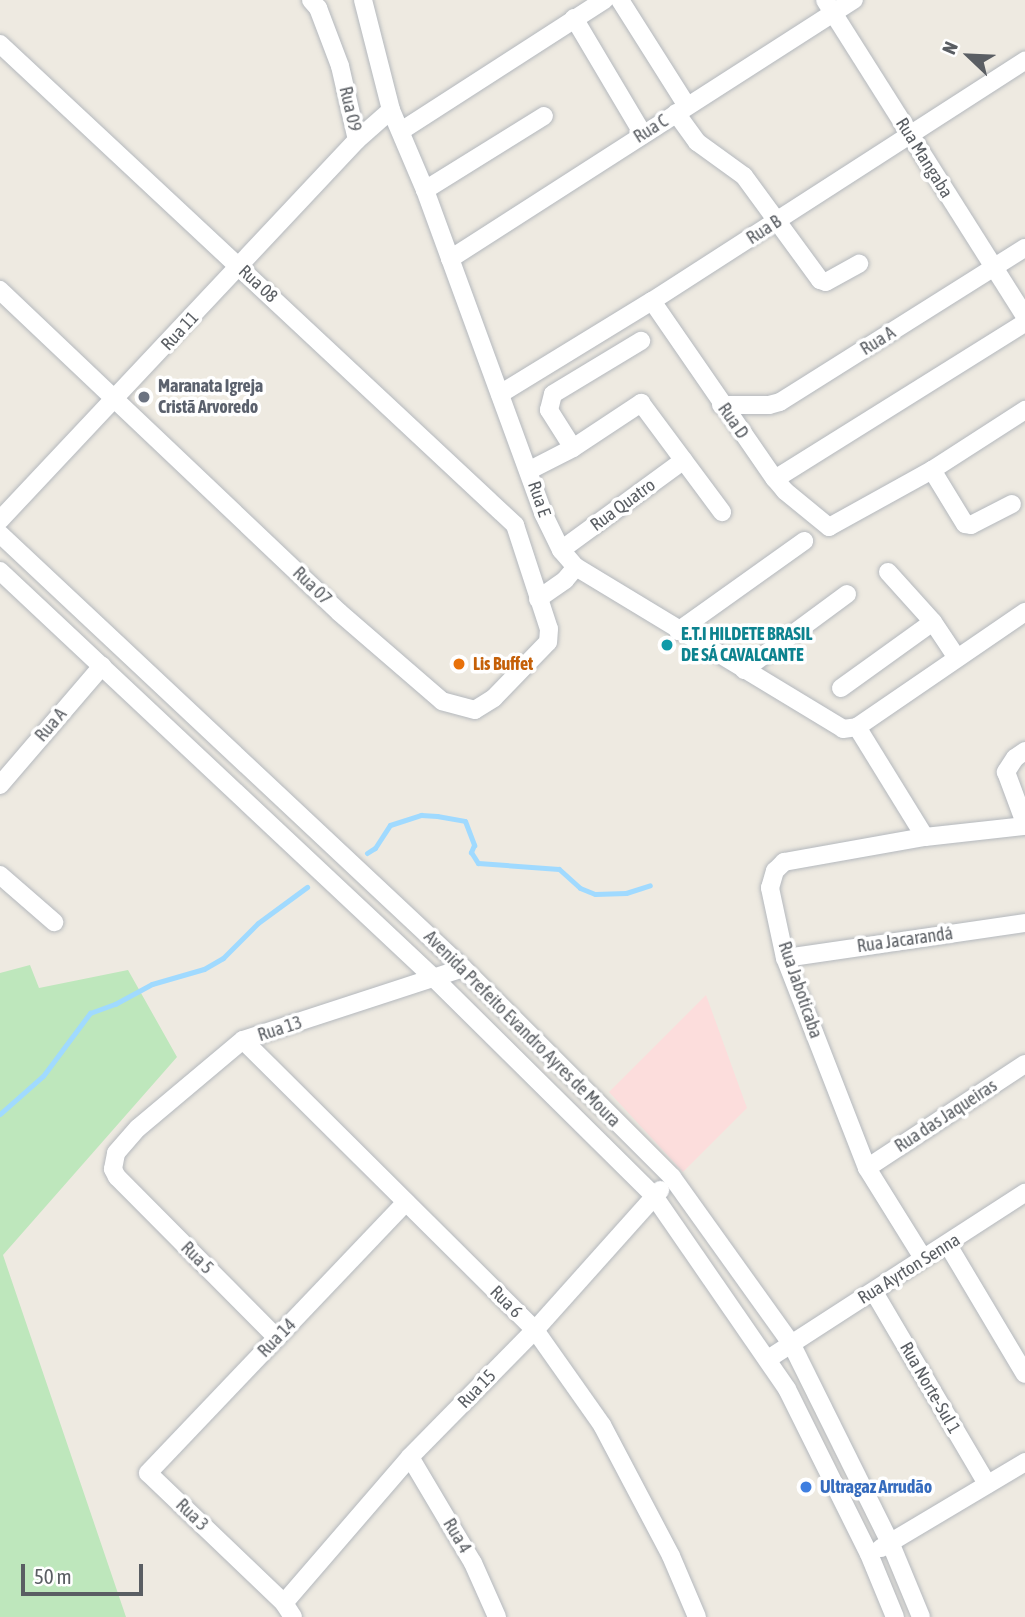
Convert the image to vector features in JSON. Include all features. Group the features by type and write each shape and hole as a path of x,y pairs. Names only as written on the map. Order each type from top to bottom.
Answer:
{"street":[{"path":"363,0 391,110 401,131 604,0"},
{"path":"620,0 697,142 744,176 820,280 826,282 859,264"},
{"name":"Rua C","path":"450,259 682,110 830,7 853,0"},
{"name":"Rua 09","path":"320,3 340,66 358,140 391,110"},
{"name":"Rua Mangaba","path":"830,7 1024,314"},
{"path":"574,18 643,134"},
{"name":"Rua 08","path":"0,44 515,525"},
{"name":"Rua B","path":"500,394 652,302 1025,61"},
{"path":"425,190 544,116"},
{"name":"Rua E","path":"401,131 530,470 543,513 561,550 576,567 678,631 851,728"},
{"name":"Rua 11","path":"0,520 358,140"},
{"name":"Rua A","path":"721,405 769,405 780,401 1025,248"},
{"name":"Rua 07","path":"0,290 339,612 442,701 475,710 494,698 539,653 550,635 515,525"},
{"name":"Rua D","path":"652,302 775,480 829,527 932,470"},
{"path":"775,480 1024,314"},
{"path":"573,448 549,410 553,394 641,341"},
{"path":"530,470 573,448 641,403 722,512"},
{"path":"1013,504 971,525 965,524 932,470 1025,410"},
{"name":"Rua Quatro","path":"561,550 684,460"},
{"path":"515,525 543,513"},
{"name":"Avenida Prefeito Evandro Ayres de Moura","path":"0,534 463,968 672,1177 791,1343 890,1542 921,1617"},
{"path":"678,631 804,541"},
{"path":"538,599 565,580 576,567"},
{"name":"Avenida Prefeito Evandro Ayres de Moura","path":"0,571 436,980 654,1196 787,1389 869,1554 895,1617"},
{"path":"888,572 933,622 957,658"},
{"path":"744,670 847,594"},
{"path":"925,837 851,728 1025,612"},
{"path":"841,688 933,622"},
{"name":"Rua A","path":"0,785 102,666"},
{"path":"1025,751 1015,758 1006,772 1025,824"},
{"name":"Rua Jaboticaba","path":"923,1258 867,1168 785,958 770,888 775,872 784,862 925,837 1025,824"},
{"path":"0,874 54,922"},
{"name":"Rua Jacarandá","path":"785,958 1025,923"},
{"path":"412,958 432,939"},
{"name":"Rua 13","path":"117,1177 113,1163 121,1144 243,1040 436,980 463,968"},
{"name":"Rua 6","path":"243,1040 535,1330 602,1425 671,1556 697,1617"},
{"name":"Rua das Jaqueiras","path":"867,1168 1025,1064"},
{"name":"Rua 5","path":"117,1177 277,1338"},
{"name":"Rua 15","path":"288,1610 410,1457 535,1330 672,1177"},
{"name":"Rua Ayrton Senna","path":"768,1359 923,1258 1024,1197"},
{"name":"Rua 14","path":"148,1473 406,1202"},
{"path":"948,1245 1025,1374"},
{"name":"Rua Norte-Sul 1","path":"874,1292 987,1484"},
{"name":"Rua 4","path":"410,1457 473,1563 497,1617"},
{"path":"869,1554 1025,1462"},
{"name":"Rua 3","path":"148,1473 288,1610"}],"shaded area":[{"path":"706,995 747,1108 683,1172 609,1092"}],"green space":[{"path":"30,965 39,988 128,970 177,1057 3,1255 126,1617 0,1617 0,973"}],"waterway":[{"path":"367,853 375,848 390,825 421,815 437,816 465,821 474,845 471,852 478,863 559,869 580,888 595,894 626,893 650,885"},
{"path":"0,1114 43,1076 90,1013 115,1004 152,984 204,969 223,958 258,923 307,887"}],"place":[{"name":"Maranata Igreja Cristã Arvoredo","path":"144,397"},
{"name":"E.T.I HILDETE BRASIL DE SÁ CAVALCANTE","path":"667,645"},
{"name":"Lis Buffet","path":"459,664"},
{"name":"Ultragaz Arrudão","path":"806,1487"}]}
